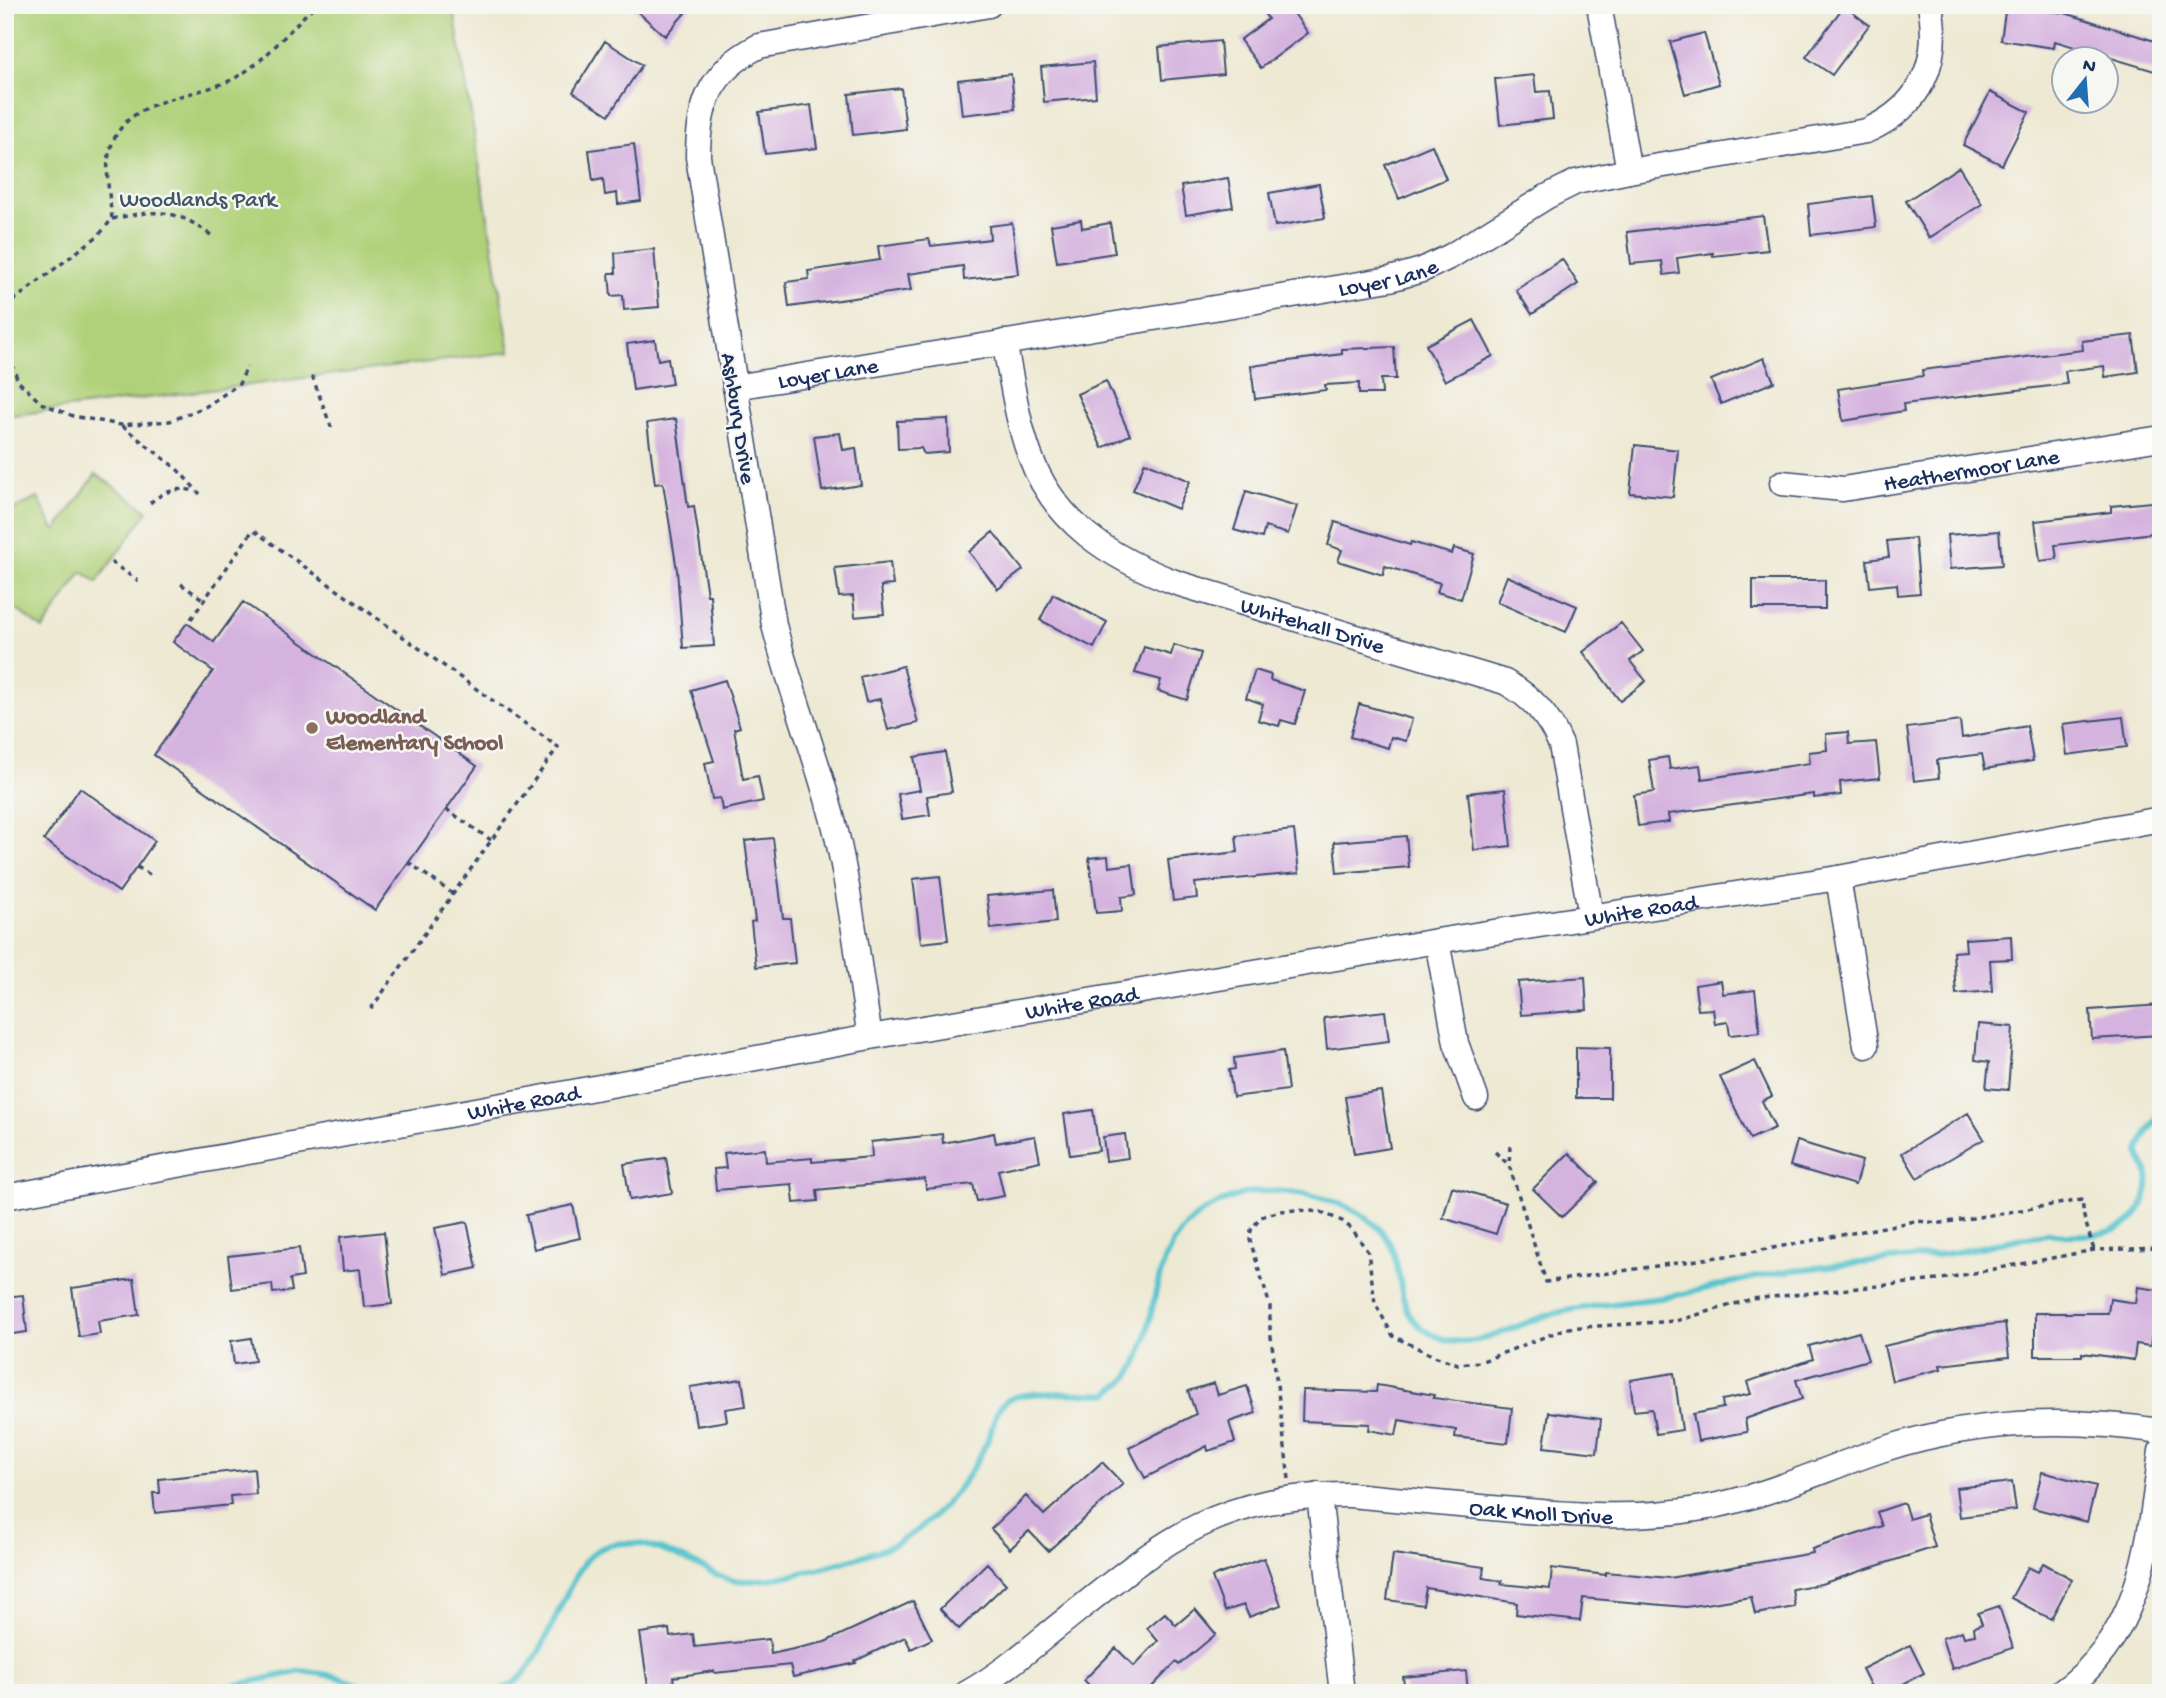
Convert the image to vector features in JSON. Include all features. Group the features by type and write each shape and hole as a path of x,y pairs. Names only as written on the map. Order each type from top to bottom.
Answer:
{"street":[{"path":"1599,5 1629,171"},
{"name":"Loyer Lane","path":"735,387 1390,279 1422,270 1451,256 1546,197 1576,182 1852,135 1893,117 1915,95 1929,68 1934,38 1930,5"},
{"name":"Ashbury Drive","path":"870,1037 837,839 826,794 789,684 774,625 698,157 700,117 711,88 731,63 759,46 774,41 973,6"},
{"name":"Whitehall Drive","path":"1004,342 1020,423 1029,454 1039,475 1065,514 1087,536 1113,555 1177,583 1505,682 1534,702 1555,729 1561,745 1591,916"},
{"name":"Heathermoor Lane","path":"1782,483 1843,489 2161,438"},
{"name":"White Road","path":"5,1197 870,1037 1437,941 1838,878 2161,819"},
{"path":"1838,878 1866,1046"},
{"path":"1437,941 1456,1043 1476,1098"},
{"name":"Oak Knoll Drive","path":"967,1693 1016,1661 1148,1554 1202,1522 1247,1506 1278,1499 1350,1495 1571,1515 1665,1514 1749,1498 1883,1449 1929,1436 1984,1426 2078,1422 2158,1424"},
{"path":"2060,1693 2089,1670 2110,1645 2126,1617 2143,1559 2161,1451"},
{"path":"1319,1495 1342,1693"}],"path":[{"path":"5,307 99,236 111,219 108,167 112,144 124,126 145,108 235,78 261,58 315,5"},
{"path":"111,219 140,213 167,212 196,223 212,236"},
{"path":"5,345 18,381 41,403 73,416 121,425 170,421 205,407 239,384 247,367"},
{"path":"312,376 333,432"},
{"path":"121,425 177,469 200,494 192,489 179,489 166,492 150,503"},
{"path":"191,619 253,530 558,747 368,1013"},
{"path":"111,562 138,581"},
{"path":"181,584 204,600"},
{"path":"446,809 491,840"},
{"path":"408,862 453,894"},
{"path":"137,867 152,876"},
{"path":"1510,1146 1509,1165 1546,1282 1746,1253 1916,1222 1942,1223 2082,1200 2094,1250"},
{"path":"1495,1152 1509,1165"},
{"path":"1289,1481 1270,1329 1270,1306 1250,1240 1256,1223 1268,1213 1311,1210 1342,1221 1352,1229 1368,1252 1375,1303 1393,1336 1433,1356 1458,1364 1480,1362 1567,1328 1675,1321 1752,1299 1937,1280 2094,1250 2161,1248"},
{"path":"2158,1424 2161,1380"}],"green space":[{"name":"Woodlands Park","path":"5,5 453,5 510,352 5,416"},
{"path":"96,474 148,511 97,582 82,572 43,629 5,601 5,513 38,498 56,530"}],"building":[{"path":"630,5 692,5 665,36"},
{"path":"1274,5 1288,5 1308,33 1261,68 1240,40 1268,19 1264,13"},
{"path":"2006,5 2065,13 2161,43 2161,73 2120,61 2120,46 2072,46 2055,41 2054,46 2050,47 2001,40"},
{"path":"1844,6 1869,25 1832,75 1806,57"},
{"path":"1704,33 1719,84 1685,94 1670,42"},
{"path":"605,41 642,65 609,115 573,92"},
{"path":"1220,41 1223,74 1162,80 1159,47"},
{"path":"1093,62 1096,97 1044,102 1041,67"},
{"path":"1011,74 1015,109 962,115 958,80"},
{"path":"1534,75 1536,92 1550,91 1553,119 1500,125 1495,79"},
{"path":"901,88 906,129 853,135 849,94"},
{"path":"1990,92 2029,112 2002,165 1963,145"},
{"path":"811,105 817,148 765,154 759,112"},
{"path":"634,144 641,201 618,204 617,193 605,195 603,179 593,181 589,150"},
{"path":"1432,145 1446,179 1399,199 1385,165"},
{"path":"1959,167 1982,204 1929,238 1906,201"},
{"path":"1228,178 1233,207 1186,215 1181,186"},
{"path":"1319,184 1325,218 1275,226 1269,193"},
{"path":"1872,196 1876,227 1811,235 1808,204"},
{"path":"1763,216 1768,250 1677,258 1679,273 1664,275 1662,261 1631,264 1627,232"},
{"path":"1081,220 1082,228 1110,223 1115,253 1057,262 1051,225"},
{"path":"1012,223 1018,274 964,280 963,266 908,274 911,290 789,307 786,282 809,279 808,271 880,260 878,246 929,239 931,246 990,239 989,226"},
{"path":"654,249 659,307 624,310 623,295 611,296 609,273 616,273 615,253"},
{"path":"1562,259 1578,284 1532,314 1516,290"},
{"path":"1474,320 1493,356 1445,381 1426,345"},
{"path":"2133,335 2138,372 2105,377 2104,366 2065,371 2067,384 1903,404 1904,411 1843,421 1838,389 1923,376 1922,370 2083,350 2082,341"},
{"path":"655,340 658,360 668,358 672,384 633,390 627,344"},
{"path":"1394,347 1396,379 1381,379 1382,394 1359,394 1359,383 1325,385 1326,390 1255,399 1251,366 1342,354 1342,349"},
{"path":"1764,358 1774,382 1721,404 1711,380"},
{"path":"1106,381 1130,435 1102,448 1077,394"},
{"path":"676,419 688,507 694,506 707,595 710,595 714,646 683,648 677,570 663,483 655,484 647,423"},
{"path":"948,419 949,452 924,454 921,448 898,449 897,421"},
{"path":"840,433 843,450 856,448 861,485 822,491 814,436"},
{"path":"1635,445 1678,450 1673,497 1630,493"},
{"path":"1145,462 1190,481 1178,509 1133,490"},
{"path":"1246,491 1297,506 1288,534 1265,527 1262,538 1234,530"},
{"path":"2161,501 2161,532 2055,545 2057,559 2040,561 2035,521 2111,512 2111,506"},
{"path":"1335,522 1410,545 1411,542 1452,554 1454,548 1474,554 1461,599 1437,592 1440,583 1385,566 1383,575 1338,561 1342,550 1328,545"},
{"path":"1999,531 2002,565 1950,569 1947,535"},
{"path":"993,532 1023,570 998,589 969,552"},
{"path":"1915,538 1920,593 1898,595 1897,584 1870,587 1867,560 1889,557 1887,541"},
{"path":"890,562 893,585 881,586 884,614 855,617 853,596 839,597 835,568"},
{"path":"1507,576 1577,606 1566,632 1497,602"},
{"path":"1753,580 1825,580 1825,609 1753,609"},
{"path":"1053,594 1107,622 1094,648 1040,620"},
{"name":"Woodland Elementary School","path":"243,602 477,766 375,910 154,755 213,671 173,642 187,623 214,642"},
{"path":"1621,623 1643,651 1630,661 1646,681 1620,701 1583,652"},
{"path":"1174,645 1201,653 1187,700 1158,691 1161,680 1135,673 1144,647 1171,655"},
{"path":"903,666 918,723 888,730 880,699 866,702 860,677"},
{"path":"1255,670 1271,675 1270,680 1305,691 1295,724 1281,720 1279,726 1258,720 1263,704 1246,698"},
{"path":"725,680 740,727 734,729 743,779 758,776 763,801 722,810 720,798 712,799 705,763 714,761 691,690"},
{"path":"1359,704 1412,719 1406,741 1391,737 1388,748 1350,737"},
{"path":"2123,717 2127,747 2067,755 2063,724"},
{"path":"1960,721 1962,738 2027,726 2033,761 1985,769 1982,754 1937,760 1939,778 1914,781 1907,728"},
{"path":"1848,732 1849,744 1876,742 1880,778 1840,782 1841,795 1814,798 1814,794 1668,814 1669,822 1638,826 1634,795 1654,792 1649,760 1668,757 1670,769 1700,765 1702,779 1810,763 1809,752 1827,750 1826,734"},
{"path":"945,752 952,792 927,796 930,815 902,819 898,794 920,790 914,757"},
{"path":"80,788 155,841 119,892 44,840"},
{"path":"1505,789 1511,846 1474,850 1468,793"},
{"path":"1294,830 1299,873 1195,883 1197,898 1173,901 1168,860 1238,852 1236,836"},
{"path":"1406,836 1409,867 1337,873 1334,842"},
{"path":"773,838 783,918 790,918 795,963 756,967 751,922 755,921 745,841"},
{"path":"1108,856 1109,867 1132,864 1136,895 1121,897 1122,911 1096,913 1089,858"},
{"path":"940,876 948,940 921,943 913,879"},
{"path":"1053,890 1056,922 991,929 987,896"},
{"path":"2011,936 2012,959 1990,960 1992,991 1956,994 1953,952 1966,951 1965,939"},
{"path":"1585,977 1587,1010 1521,1015 1518,982"},
{"path":"1721,981 1723,994 1755,990 1760,1032 1730,1035 1728,1022 1715,1024 1713,1009 1698,1010 1695,985"},
{"path":"2161,1005 2161,1035 2092,1039 2090,1010"},
{"path":"1385,1011 1389,1041 1327,1049 1324,1018"},
{"path":"1978,1024 2013,1027 2008,1090 1986,1088 1989,1062 1975,1060"},
{"path":"1576,1047 1610,1048 1610,1098 1576,1098"},
{"path":"1283,1051 1288,1090 1233,1097 1229,1070 1235,1069 1234,1058"},
{"path":"1755,1061 1772,1096 1762,1101 1775,1128 1750,1139 1720,1077"},
{"path":"1381,1091 1390,1148 1354,1154 1345,1097"},
{"path":"1093,1110 1099,1151 1070,1155 1064,1114"},
{"path":"1968,1113 1984,1139 1917,1178 1902,1153"},
{"path":"994,1133 996,1143 1035,1136 1040,1161 998,1170 1004,1196 977,1201 973,1184 926,1189 925,1179 817,1190 818,1201 794,1203 792,1184 716,1190 714,1169 726,1168 724,1153 765,1149 766,1162 812,1158 812,1162 872,1157 871,1142 942,1134 943,1143"},
{"path":"1125,1134 1128,1158 1106,1161 1103,1137"},
{"path":"1797,1141 1862,1161 1855,1185 1790,1166"},
{"path":"1569,1153 1598,1182 1562,1217 1533,1189"},
{"path":"666,1158 672,1193 630,1200 624,1164"},
{"path":"1452,1187 1506,1203 1496,1234 1443,1218"},
{"path":"573,1205 580,1238 534,1249 526,1215"},
{"path":"467,1222 477,1268 445,1275 435,1228"},
{"path":"384,1232 392,1304 364,1307 360,1269 343,1271 340,1237"},
{"path":"299,1248 303,1277 290,1279 292,1291 273,1293 272,1284 232,1289 228,1256"},
{"path":"134,1279 139,1315 98,1321 100,1334 79,1337 72,1288"},
{"path":"2138,1287 2159,1290 2150,1346 2136,1344 2134,1360 2082,1353 2082,1356 2035,1356 2035,1313 2108,1313 2110,1299 2136,1303"},
{"path":"23,1295 27,1332 5,1335 5,1297"},
{"path":"2005,1323 2009,1357 1940,1365 1941,1369 1892,1381 1884,1346 1960,1328"},
{"path":"1859,1332 1868,1360 1796,1380 1802,1399 1745,1419 1747,1432 1698,1441 1693,1414 1723,1408 1722,1400 1751,1394 1747,1382 1813,1359 1809,1346"},
{"path":"251,1338 255,1361 234,1364 231,1341"},
{"path":"1674,1373 1682,1430 1656,1434 1652,1409 1634,1411 1630,1380"},
{"path":"742,1379 746,1406 725,1409 727,1421 696,1426 690,1387"},
{"path":"1214,1383 1218,1395 1247,1386 1256,1413 1229,1422 1235,1442 1208,1451 1207,1446 1145,1478 1129,1448 1196,1414 1188,1391"},
{"path":"1377,1385 1434,1395 1433,1398 1512,1408 1508,1443 1455,1437 1456,1430 1399,1420 1396,1435 1369,1430 1370,1424 1302,1421 1303,1390 1376,1392"},
{"path":"1549,1412 1601,1419 1597,1453 1544,1447"},
{"path":"1102,1462 1123,1484 1048,1551 1029,1531 1010,1549 991,1529 1026,1496 1044,1515"},
{"path":"254,1469 256,1494 230,1496 231,1505 155,1513 153,1493 160,1493 159,1479"},
{"path":"2042,1472 2096,1486 2087,1522 2033,1508"},
{"path":"2012,1482 2016,1510 1960,1517 1956,1488"},
{"path":"1904,1503 1909,1519 1925,1514 1935,1547 1821,1584 1792,1589 1795,1607 1755,1614 1751,1597 1686,1607 1583,1598 1580,1621 1516,1614 1517,1603 1426,1588 1423,1605 1387,1600 1393,1554 1484,1567 1483,1578 1502,1581 1501,1584 1550,1589 1552,1568 1606,1575 1606,1572 1669,1578 1813,1553 1812,1549 1882,1526 1877,1512"},
{"path":"1264,1558 1281,1605 1249,1617 1244,1605 1225,1611 1212,1577"},
{"path":"987,1563 1006,1584 959,1629 940,1609"},
{"path":"2043,1563 2072,1579 2051,1619 2011,1598 2028,1567 2038,1572"},
{"path":"913,1601 932,1639 911,1649 905,1637 855,1661 856,1663 793,1677 790,1665 714,1671 673,1677 676,1693 649,1693 640,1633 669,1629 670,1637 693,1634 695,1647 769,1639 771,1654 825,1642"},
{"path":"1999,1606 2013,1648 1952,1669 1942,1638 1962,1631 1964,1637 1975,1635 1974,1627 1982,1624 1978,1613"},
{"path":"1195,1609 1216,1634 1179,1665 1176,1662 1146,1693 1097,1693 1084,1680 1116,1648 1134,1666 1158,1641 1147,1628 1165,1613 1176,1625"},
{"path":"1910,1645 1924,1673 1886,1693 1874,1693 1862,1669"},
{"path":"1466,1671 1468,1693 1405,1693 1403,1677"}],"waterway":[{"path":"495,1693 518,1680 529,1667 578,1573 598,1550 611,1545 624,1543 651,1547 678,1556 724,1578 742,1581 781,1577 823,1568 877,1551 912,1534 928,1522 956,1492 987,1442 999,1408 1008,1400 1042,1394 1108,1394 1127,1379 1142,1349 1160,1276 1174,1241 1199,1215 1240,1195 1279,1191 1302,1194 1347,1207 1367,1218 1382,1232 1392,1248 1405,1304 1418,1325 1447,1340 1473,1341 1566,1311 1667,1297 1773,1274 1944,1254 2045,1234 2091,1235 2109,1232 2125,1226 2143,1205 2148,1177 2139,1149 2161,1111"},
{"path":"199,1693 302,1671 335,1676 381,1693"}],"place":[{"name":"Woodland Elementary School","path":"312,728"}]}
